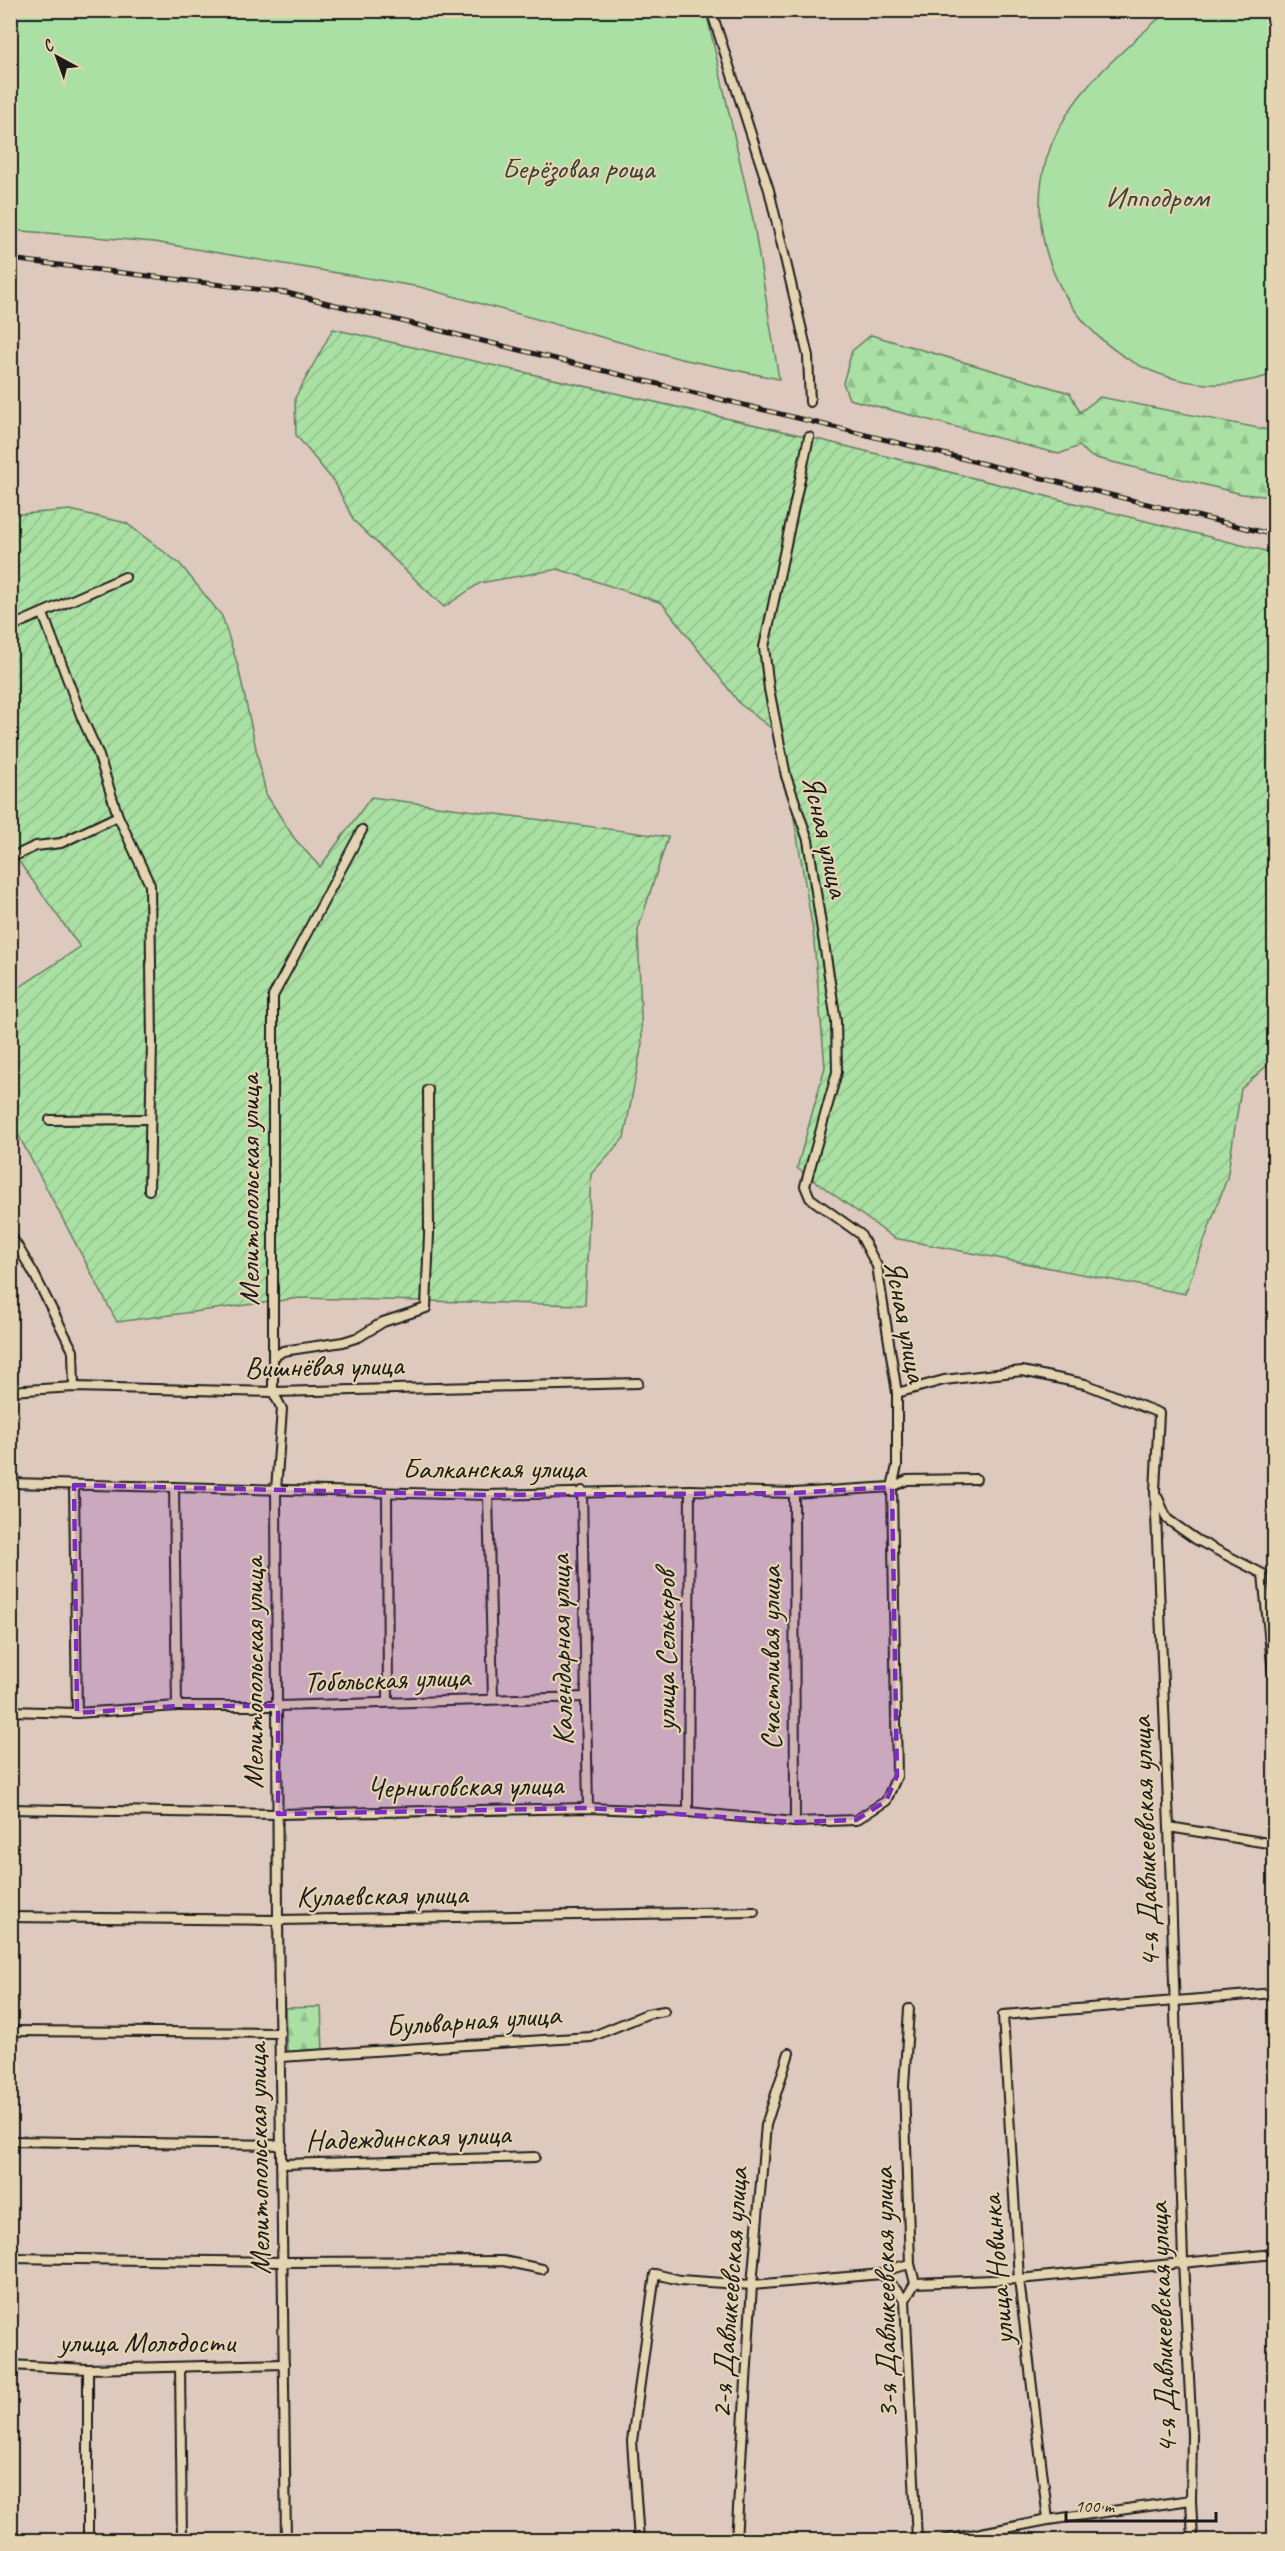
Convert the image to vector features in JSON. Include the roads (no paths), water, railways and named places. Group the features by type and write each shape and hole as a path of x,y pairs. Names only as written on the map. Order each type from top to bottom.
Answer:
{"street":[{"path":"711,10 769,189 808,356 810,402"},
{"name":"Ясная улица","path":"809,437 764,646 769,688 786,776 808,840 836,1021 837,1072 805,1186 810,1197 861,1234 877,1266 897,1393 897,1466 892,1488 897,1776"},
{"path":"10,627 125,578"},
{"path":"43,614 82,718 98,753 118,816 150,885 149,1190"},
{"path":"10,858 36,846 61,843 118,816"},
{"name":"Мелитопольская улица","path":"286,2541 278,1920 276,1491 282,1409 273,1392 273,996 362,830"},
{"path":"273,1357 283,1352 351,1340 384,1322 426,1308 429,1234 428,1090"},
{"path":"50,1120 150,1119"},
{"path":"10,1234 33,1272 73,1352 74,1387"},
{"name":"4-я Давликеевская улица","path":"897,1393 944,1380 1022,1371 1096,1388 1159,1413 1155,1491 1183,2261 1192,2435 1193,2541"},
{"name":"Вишнёвая улица","path":"10,1391 74,1387 273,1392 638,1383"},
{"name":"Балканская улица","path":"10,1483 488,1495 690,1490 794,1493 892,1488 907,1480 976,1479"},
{"path":"74,1485 77,1713"},
{"path":"174,1487 177,1706"},
{"name":"улица Селькоров","path":"688,1812 690,1490"},
{"name":"Календарная улица","path":"582,1491 588,1808"},
{"path":"1155,1491 1167,1519 1197,1540 1263,1574 1275,1684"},
{"path":"387,1492 388,1701"},
{"name":"Счастливая улица","path":"794,1493 795,1822"},
{"path":"488,1495 493,1699"},
{"name":"Тобольская улица","path":"10,1711 77,1713 177,1706 278,1706 586,1697"},
{"name":"Черниговская улица","path":"10,1809 278,1814 588,1808 688,1812 795,1822 856,1820 886,1801 897,1776"},
{"path":"1169,1827 1275,1844"},
{"name":"Кулаевская улица","path":"10,1917 278,1920 754,1912"},
{"path":"1175,2003 1275,1993"},
{"name":"улица Новинка","path":"1048,2520 1019,2279 1003,2015 1175,2003"},
{"name":"3-я Давликеевская улица","path":"909,2009 904,2086 910,2264 915,2283 906,2300 917,2541"},
{"name":"Бульварная улица","path":"281,2057 591,2037 646,2014 664,2011"},
{"path":"10,2031 280,2033"},
{"name":"2-я Давликеевская улица","path":"736,2541 752,2285 766,2125 789,2053"},
{"name":"Надеждинская улица","path":"10,2141 282,2145"},
{"name":"Надеждинская улица","path":"282,2164 535,2157"},
{"path":"915,2283 1019,2279 1183,2261 1275,2254"},
{"path":"10,2258 284,2262 503,2261 542,2269"},
{"path":"639,2541 632,2440 655,2274 680,2280 752,2285 882,2274 910,2264"},
{"path":"882,2274 906,2300"},
{"name":"улица Молодости","path":"10,2365 180,2368 284,2364"},
{"path":"88,2368 88,2541"},
{"path":"180,2368 182,2541"},
{"path":"945,2541 1048,2520 1191,2500"}],"railway":[{"path":"10,259 287,293 1274,535"}],"park label":[{"name":"Берёзовая роща","path":"578,168"},
{"name":"Ипподром","path":"1157,197"}]}
